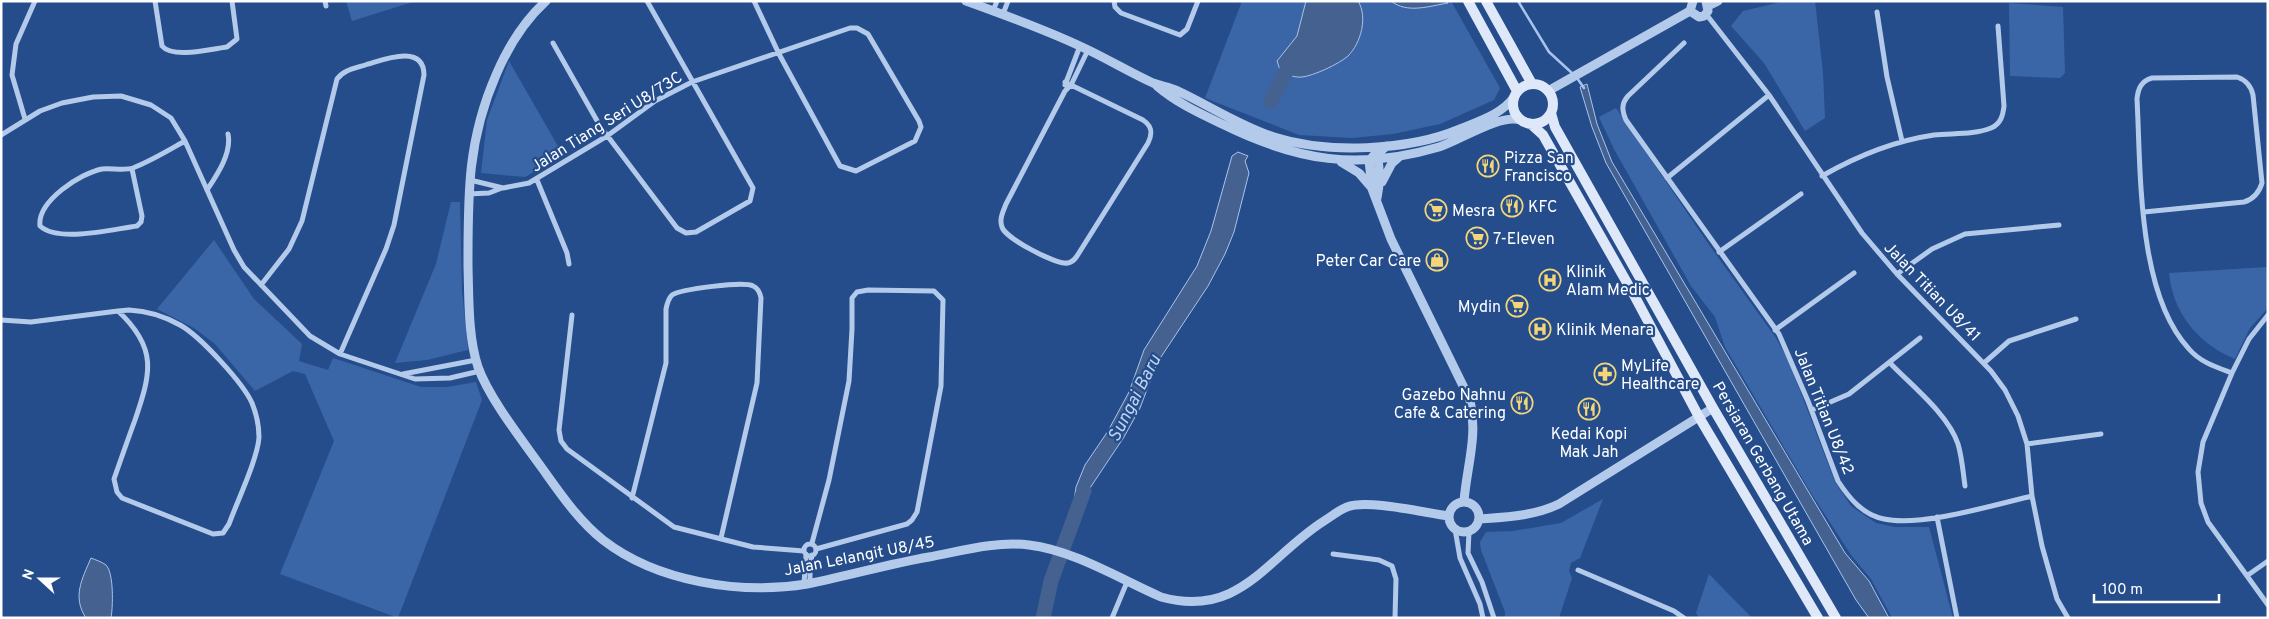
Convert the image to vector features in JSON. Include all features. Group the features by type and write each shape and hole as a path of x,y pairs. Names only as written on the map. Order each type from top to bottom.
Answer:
{"main road":[{"path":"1488,4 1532,84"},
{"path":"1470,6 1516,94 1513,110 1520,120 1532,125 1543,122 1551,113 1553,102 1548,91 1538,84 1532,84 1516,94"},
{"name":"Persiaran Gerbang Utama","path":"1551,113 1555,127 1714,408 1836,618"},
{"name":"Persiaran Gerbang Utama","path":"1532,125 1543,135 1634,295 1699,417 1818,618"}],"street":[{"path":"25,119 12,75 16,44 35,1"},
{"path":"155,1 162,46 166,51 175,53 228,47 233,44 237,39 232,1"},
{"name":"Jalan Lelangit U8/45","path":"546,1 519,32 490,88 478,124 468,194 469,289 476,360 480,371 521,438 572,509 603,540 618,550 669,575 701,583 752,587 807,584 900,562 966,550 996,546 1030,545 1060,552 1127,582 1174,600 1210,600 1232,593 1245,585 1314,527 1347,507 1364,504 1449,516"},
{"path":"553,43 606,136 675,226 683,232 696,232 744,205 752,198 753,188 647,1"},
{"path":"754,1 779,54"},
{"path":"966,1 1003,14 1084,48 1153,83 1173,99 1273,137 1293,141 1356,147 1417,141 1454,132 1499,111 1516,94"},
{"path":"993,11 997,1"},
{"path":"1003,14 1008,1"},
{"path":"1114,1 1115,6 1121,13 1180,35 1187,29 1198,1"},
{"path":"1548,91 1690,11 1693,1"},
{"path":"1690,11 1696,17 1707,7 1718,1"},
{"name":"Jalan Titian U8/41","path":"1707,7 1862,233 1897,274 1998,379 2018,416 2027,444 2032,496 2051,580 2057,599 2068,618"},
{"path":"1877,12 1887,77 1902,141"},
{"path":"1822,176 1846,162 1902,141 1934,135 1979,131 1998,124 2003,114 2004,106 1998,26"},
{"name":"Jalan Tiang Seri U8/73C","path":"468,194 488,193 537,180 606,136 656,101 692,82 779,54 850,28 864,32 919,121 921,127 917,138 856,171 842,168 835,160 779,54"},
{"name":"Jalan Titian U8/42","path":"1684,43 1628,96 1622,107 1626,120 1785,346 1812,410 1838,481 1855,504 1884,519 1937,517 2032,496"},
{"path":"1065,91 1065,82 1084,48"},
{"path":"1065,82 1071,85 1143,120 1149,125 1152,134 1077,256 1072,262 1065,263 1050,258 1011,238 1005,233 1001,222 1006,204 1065,91 1071,85 1084,48"},
{"path":"261,286 289,249 302,221 337,79 345,71 394,56 403,55 417,60 423,66 424,75 394,225 386,249 340,354"},
{"path":"2144,212 2244,202 2250,200 2258,193 2262,182 2255,114 2252,89 2246,82 2237,77 2152,78 2143,83 2139,88 2137,99 2146,246 2151,272 2175,330 2189,350 2199,359 2232,374"},
{"path":"1667,178 1769,95"},
{"path":"1,135 25,119 62,104 93,97 121,96 151,104 164,112 186,141 234,250 244,267 310,336 340,354 416,379 428,380 458,377 480,371"},
{"path":"1219,118 1290,152 1336,160 1400,156 1455,141 1507,119 1520,120"},
{"path":"207,190 220,169 229,143 228,134"},
{"path":"132,169 142,216 141,222 137,226 70,234 55,233 40,226 40,217 59,191 92,172 103,169 132,169 186,141"},
{"path":"1373,158 1388,145"},
{"path":"1356,147 1373,158"},
{"path":"1376,187 1388,168 1400,156"},
{"path":"1373,158 1377,198 1398,256 1470,400 1474,440 1464,501"},
{"path":"1336,160 1352,168 1376,187"},
{"name":"Jalan Tiang Seri U8/73C","path":"469,180 503,188"},
{"path":"537,180 567,253 569,264"},
{"path":"1719,252 1802,194"},
{"path":"1897,274 1932,249 1965,234 2059,225"},
{"path":"1775,330 1854,273"},
{"path":"632,498 666,363 666,309 668,300 674,294 706,288 729,284 751,285 758,290 761,298 757,383 721,538"},
{"path":"807,584 812,555 816,549 907,524 912,520 920,501 938,403 942,361 943,300 930,289 868,290 856,292 852,298 849,381 829,480 812,543 816,549"},
{"path":"1,320 31,322 118,311 146,311 180,325 196,336 244,389 252,404 258,423 258,446 229,524 223,533 213,534 167,517 122,498 116,492 114,479 147,385 148,364 145,345 136,329 118,311"},
{"path":"572,315 560,436 571,453 674,527 753,547 805,552 812,555"},
{"path":"2268,315 2249,339 2203,442 2199,461 2198,489 2208,522 2268,605"},
{"path":"1984,363 2009,341 2076,319"},
{"path":"1812,410 1844,397 1920,338"},
{"path":"403,375 476,360"},
{"path":"1890,363 1941,415 1954,434 1960,452 1965,486"},
{"path":"1480,519 1546,510 1590,486 1714,408"},
{"path":"2027,444 2100,434"},
{"path":"1464,501 1476,506 1480,519 1476,527 1469,532 1463,532 1455,529 1450,523 1449,516 1452,507 1464,501"},
{"path":"1937,517 1957,618"},
{"path":"1455,529 1460,558 1480,604 1483,618"},
{"path":"1469,532 1468,553 1482,582 1494,618"},
{"path":"807,584 805,546 812,543"},
{"path":"1333,554 1379,560 1392,566 1396,579 1395,618"},
{"path":"2248,575 2268,561"},
{"path":"1578,570 1684,618"},
{"path":"1112,618 1127,582"}],"shaded area":[{"path":"346,1 416,1 352,21"},
{"path":"1242,1 1451,1 1500,88 1494,100 1440,124 1393,134 1352,138 1299,135 1205,98"},
{"path":"1785,1 1815,1 1823,73 1825,118 1805,131 1764,63 1731,26 1743,11"},
{"path":"2009,3 2063,7 2065,73 2060,78 2010,76"},
{"path":"509,61 563,155 525,177 481,173 487,120"},
{"path":"1616,108 1707,242 1776,338 1789,362 1835,482 1851,506 1876,523 1895,527 1929,527 1953,618 1892,618 1871,579 1851,555 1811,493 1725,347 1715,317 1691,286 1614,149 1599,117"},
{"path":"451,202 460,202 462,291 468,350 427,360 395,363 436,264"},
{"path":"214,240 254,299 302,344 299,361 328,370 333,358 421,387 447,387 476,382 482,400 398,618 280,574 334,441 305,374 293,371 255,391 215,344 194,328 157,309"},
{"path":"2268,267 2268,308 2250,328 2235,359 2210,345 2190,326 2176,302 2169,273"},
{"path":"1603,499 1580,558 1571,563 1569,571 1572,578 1559,618 1505,618 1505,612 1481,550 1480,542 1486,532 1513,531 1561,523"},
{"path":"1709,574 1752,618 1699,618 1696,613"}],"water":[{"path":"1306,1 1358,1 1361,7 1362,30 1353,51 1339,63 1307,76 1296,77 1280,70 1277,61 1297,36"},
{"path":"1391,1 1447,1 1448,3 1411,8 1397,5"},
{"path":"1587,84 1597,124 1612,162 1845,553 1869,581 1889,618 1869,618 1856,600 1606,163 1592,127 1580,87"},
{"path":"1238,152 1248,156 1245,161 1249,173 1234,232 1225,254 1208,286 1157,363 1140,408 1124,437 1088,491 1080,510 1073,508 1076,487 1085,465 1108,431 1129,392 1144,350 1197,266 1211,231 1232,156"},
{"path":"91,558 106,565 109,569 112,590 111,618 86,618 82,610 79,595 80,588"},
{"path":"1050,580 1055,582 1046,618 1040,618"}],"waterway":[{"path":"1518,1 1549,52 1573,74"},
{"name":"Sungai Baru","path":"1271,101 1294,56"},
{"path":"1577,78 1584,88"},
{"name":"Sungai Baru","path":"1043,618 1051,581 1084,491"}],"place":[{"name":"Pizza San Francisco","path":"1488,166"},
{"name":"KFC","path":"1512,206"},
{"name":"Mesra","path":"1436,210"},
{"name":"7-Eleven","path":"1477,238"},
{"name":"Peter Car Care","path":"1437,260"},
{"name":"Klinik Alam Medic","path":"1550,280"},
{"name":"Mydin","path":"1517,306"},
{"name":"Klinik Menara","path":"1540,329"},
{"name":"MyLife Healthcare","path":"1605,374"},
{"name":"Gazebo Nahnu Cafe & Catering","path":"1522,403"},
{"name":"Kedai Kopi Mak Jah","path":"1589,409"}]}
